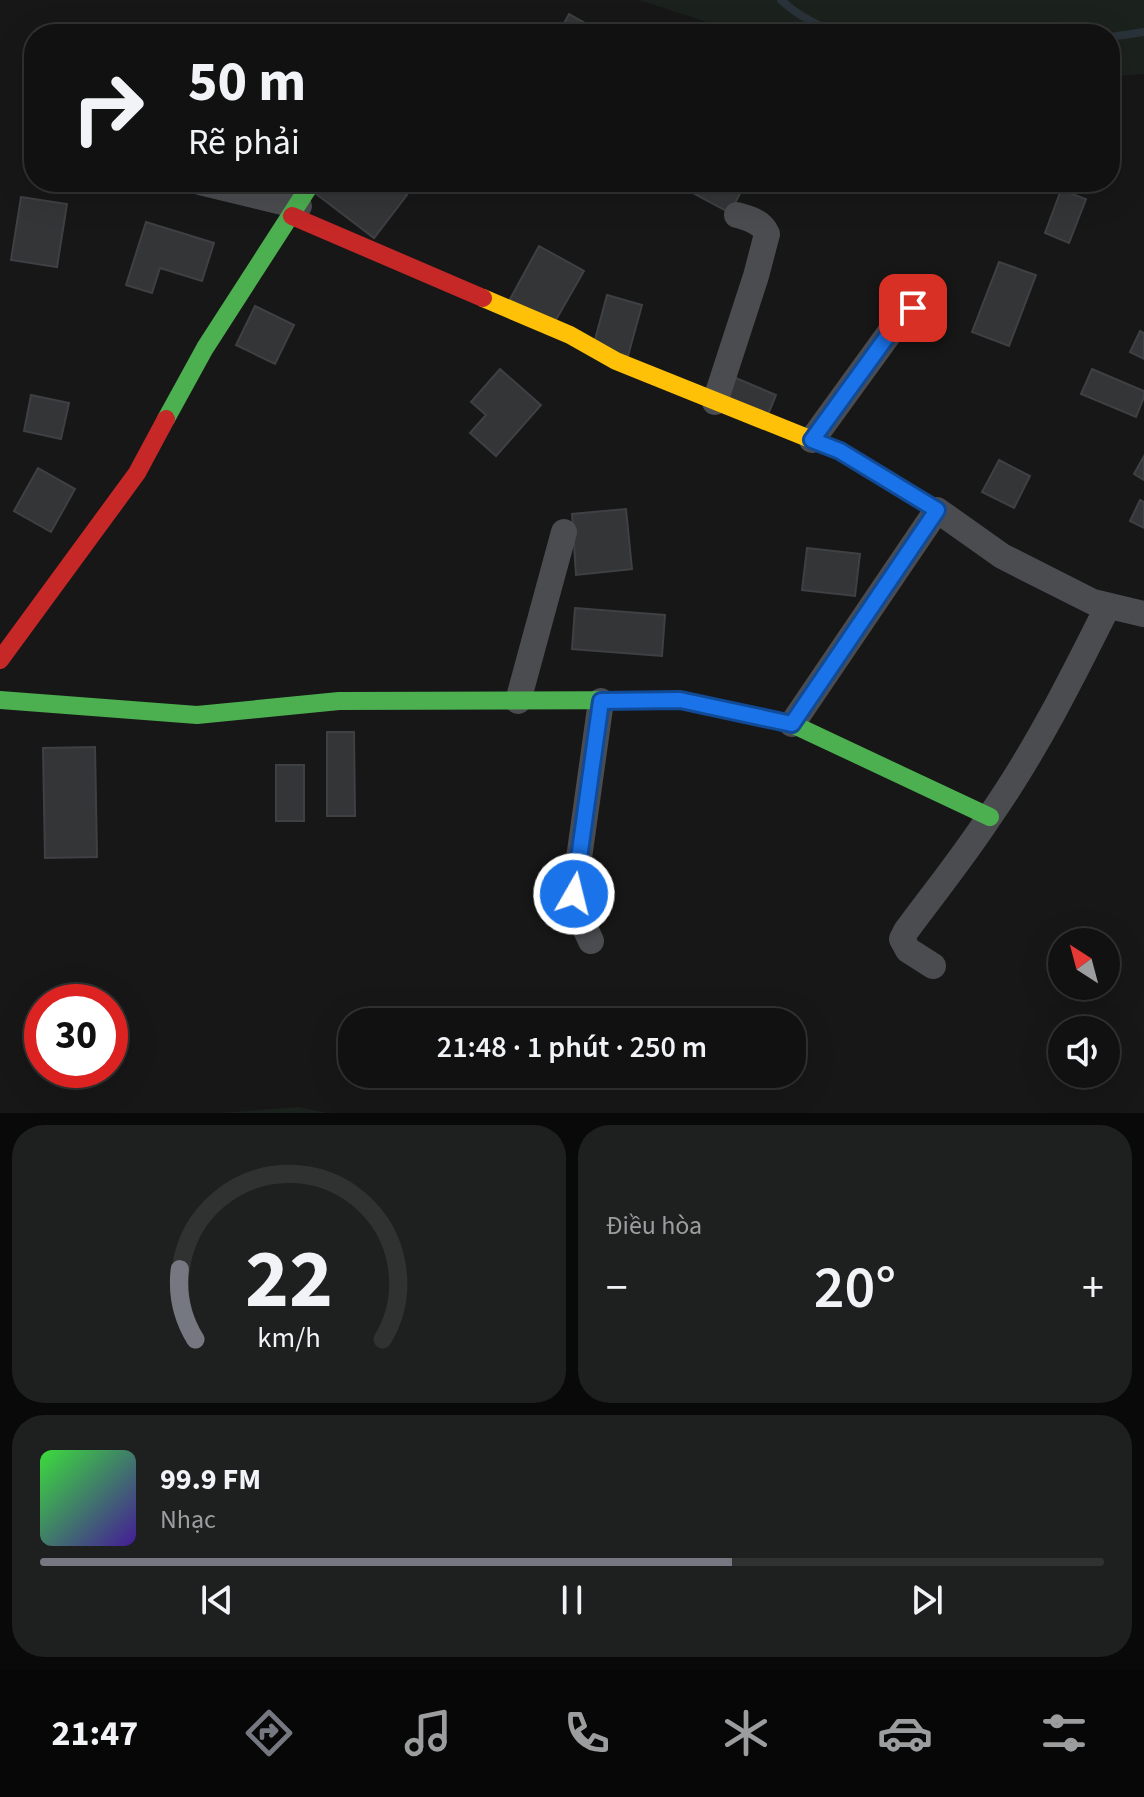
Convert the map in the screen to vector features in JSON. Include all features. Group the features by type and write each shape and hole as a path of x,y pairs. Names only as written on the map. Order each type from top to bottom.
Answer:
{"street":[{"path":"233,192 295,211 570,335 616,361 840,451 937,510 1002,556 1093,602 1144,614"},
{"path":"0,660 137,473 205,348 306,192"},
{"path":"715,402 767,234 765,228 752,219 737,215"},
{"path":"812,440 899,320 913,308"},
{"path":"792,724 937,510"},
{"path":"518,701 564,532"},
{"path":"933,966 908,950 902,939 990,817 1022,766 1062,697 1108,606"},
{"path":"0,700 197,715 339,701 680,700 792,724 990,817"},
{"path":"591,941 573,902 601,701"}],"shaded area":[{"path":"639,0 1144,0 1144,74 1120,75 1120,24 713,24"},
{"path":"299,1107 327,1113 220,1113"}],"building":[{"path":"569,14 587,24 564,24"},
{"path":"403,192 407,195 374,238 315,193"},
{"path":"691,192 741,192 730,213"},
{"path":"1060,192 1086,199 1069,243 1045,233"},
{"path":"21,197 67,204 57,267 11,260"},
{"path":"146,222 214,243 202,281 160,268 152,293 126,285"},
{"path":"539,246 584,271 553,325 509,301"},
{"path":"999,262 1036,275 1009,346 972,332"},
{"path":"607,295 642,305 628,356 593,347"},
{"path":"255,306 294,325 275,364 236,345"},
{"path":"1140,331 1144,333 1144,359 1130,352"},
{"path":"500,369 541,405 496,456 470,433 486,415 471,402"},
{"path":"1092,369 1144,391 1136,417 1081,394"},
{"path":"731,376 776,395 767,417 722,398"},
{"path":"31,395 69,403 61,439 24,431"},
{"path":"1144,456 1144,480 1134,474"},
{"path":"999,460 1030,476 1014,508 982,492"},
{"path":"38,468 75,489 51,532 14,511"},
{"path":"1140,500 1144,502 1144,528 1130,521"},
{"path":"626,509 632,569 576,575 572,514"},
{"path":"807,548 860,554 855,596 802,590"},
{"path":"575,608 665,615 662,656 572,649"},
{"path":"327,732 354,732 355,816 327,816"},
{"path":"95,747 97,857 45,858 43,748"},
{"path":"276,765 304,765 304,821 276,821"}],"waterway":[{"path":"781,0 816,24"},
{"path":"1120,36 1144,32"}],"traffic: fast":[{"path":"166,419 205,348 306,192"},
{"path":"0,700 197,715 339,701 680,700 792,724 990,817"}],"traffic: slow":[{"path":"483,298 570,335 616,361 840,451 937,510"}],"traffic: jam":[{"path":"292,216 483,298"},
{"path":"0,660 137,473 166,419"}],"route":[{"path":"574,894 601,701 680,700 792,724 937,510 840,451 812,440 899,320 913,308"}]}
